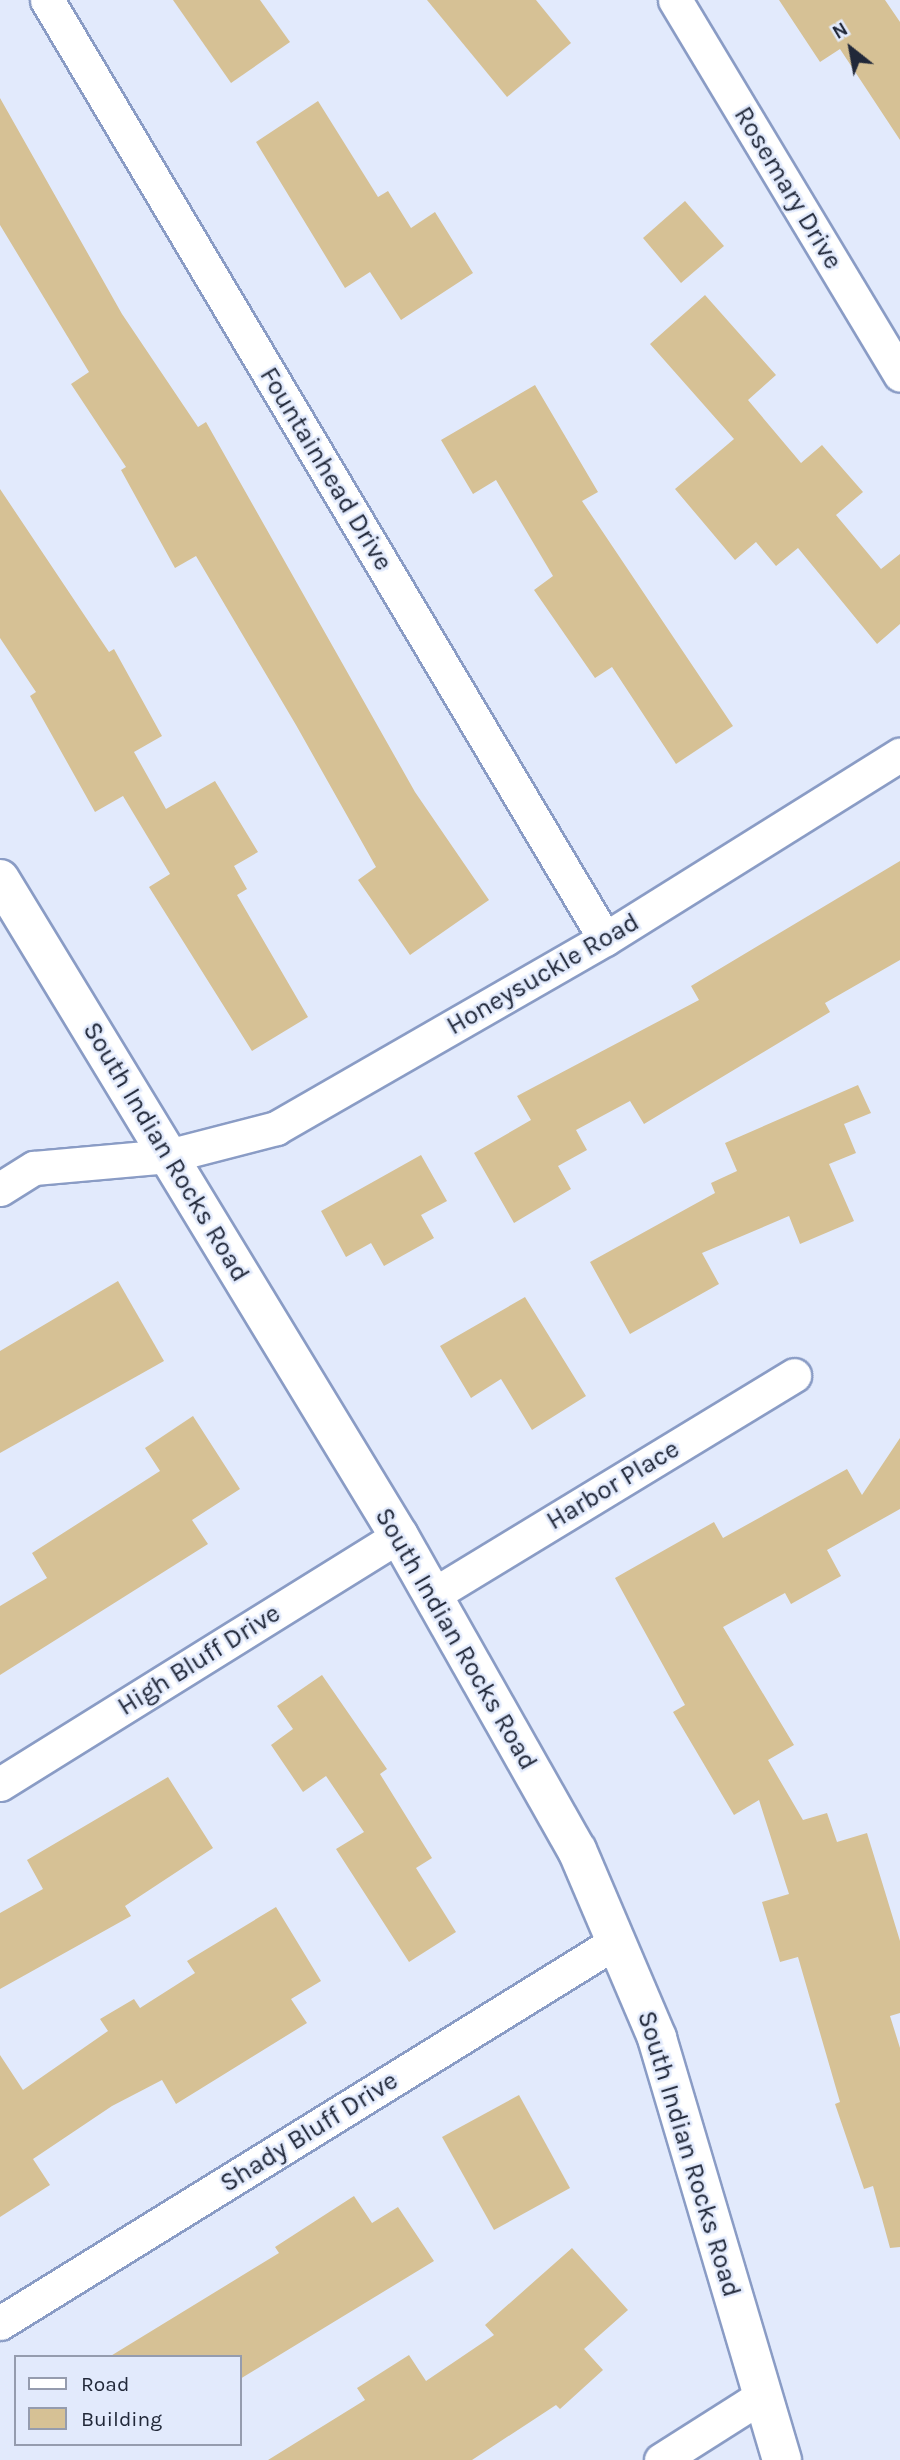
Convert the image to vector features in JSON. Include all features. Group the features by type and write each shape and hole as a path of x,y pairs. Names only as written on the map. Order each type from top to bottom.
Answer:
{"street":[{"name":"Fountainhead Drive","path":"47,0 605,939"},
{"name":"Rosemary Drive","path":"675,0 900,375"},
{"name":"Honeysuckle Road","path":"0,1189 34,1168 168,1156 276,1128 605,939 900,755"},
{"name":"South Indian Rocks Road","path":"0,879 398,1536 578,1850 657,2038 782,2460"},
{"name":"Harbor Place","path":"431,1596 794,1375"},
{"name":"High Bluff Drive","path":"0,1784 398,1536"},
{"name":"Shady Bluff Drive","path":"0,2323 617,1941"},
{"path":"661,2460 762,2396"}],"building":[{"path":"173,0 260,0 290,42 231,83"},
{"path":"427,0 536,0 571,43 507,97"},
{"path":"779,0 885,0 900,22 900,140 840,49 820,62"},
{"path":"0,98 122,314 198,427 206,422 415,792 489,900 410,955 358,880 376,867 196,556 175,568 121,470 126,467 71,384 89,372 0,225"},
{"path":"318,101 378,197 388,191 411,228 435,212 473,273 401,320 370,272 345,288 256,142"},
{"path":"685,201 724,246 681,283 643,238"},
{"path":"705,295 776,375 748,400 801,463 822,445 863,492 836,515 881,569 900,554 900,624 877,644 798,548 776,566 756,542 735,560 675,489 734,439 650,344"},
{"path":"535,385 598,492 582,501 733,726 676,764 612,667 595,678 534,590 553,576 496,480 473,494 441,440"},
{"path":"0,489 109,652 114,649 162,736 134,752 166,809 215,781 258,852 234,866 247,889 237,895 308,1017 252,1051 149,887 170,874 123,796 95,812 30,696 36,692 0,638"},
{"path":"900,861 900,960 825,1003 830,1012 644,1124 630,1101 576,1130 587,1150 558,1166 571,1189 514,1223 474,1153 531,1120 517,1096 699,1000 691,986"},
{"path":"858,1085 871,1113 844,1124 856,1153 829,1164 854,1221 800,1244 789,1216 702,1253 719,1284 630,1334 590,1262 715,1193 711,1183 737,1171 725,1143"},
{"path":"421,1155 447,1201 421,1215 434,1238 384,1266 371,1243 346,1257 321,1211"},
{"path":"118,1281 164,1361 0,1453 0,1351"},
{"path":"525,1297 586,1396 532,1430 501,1379 471,1398 440,1346"},
{"path":"193,1416 240,1489 192,1520 208,1544 0,1675 0,1606 47,1578 32,1553 160,1471 145,1448"},
{"path":"900,1438 900,1509 827,1550 841,1576 791,1604 785,1593 723,1627 794,1745 768,1760 803,1820 827,1813 837,1842 867,1833 900,1941 900,2013 890,2016 900,2048 900,2247 890,2248 873,2186 864,2189 835,2104 840,2102 798,1957 780,1962 762,1902 789,1894 759,1800 734,1815 673,1712 685,1705 615,1578 714,1522 723,1538 847,1469 862,1495"},
{"path":"322,1675 387,1769 380,1774 432,1858 416,1868 456,1932 409,1962 336,1849 364,1832 326,1776 303,1792 271,1745 293,1729 277,1706"},
{"path":"168,1777 213,1848 125,1906 131,1916 0,1989 0,1913 43,1889 27,1860"},
{"path":"276,1907 321,1981 291,1999 307,2023 176,2104 162,2080 112,2106 33,2159 50,2185 0,2217 0,2055 23,2090 108,2031 100,2019 134,1999 140,2008 195,1973 187,1961"},
{"path":"519,2095 570,2188 494,2230 442,2137"},
{"path":"354,2196 372,2223 398,2207 434,2261 242,2378 242,2355 112,2355 279,2253 275,2247"},
{"path":"572,2248 628,2310 584,2349 603,2370 560,2409 556,2405 472,2460 268,2460 365,2400 357,2388 409,2355 426,2381 494,2335 485,2325"}]}
